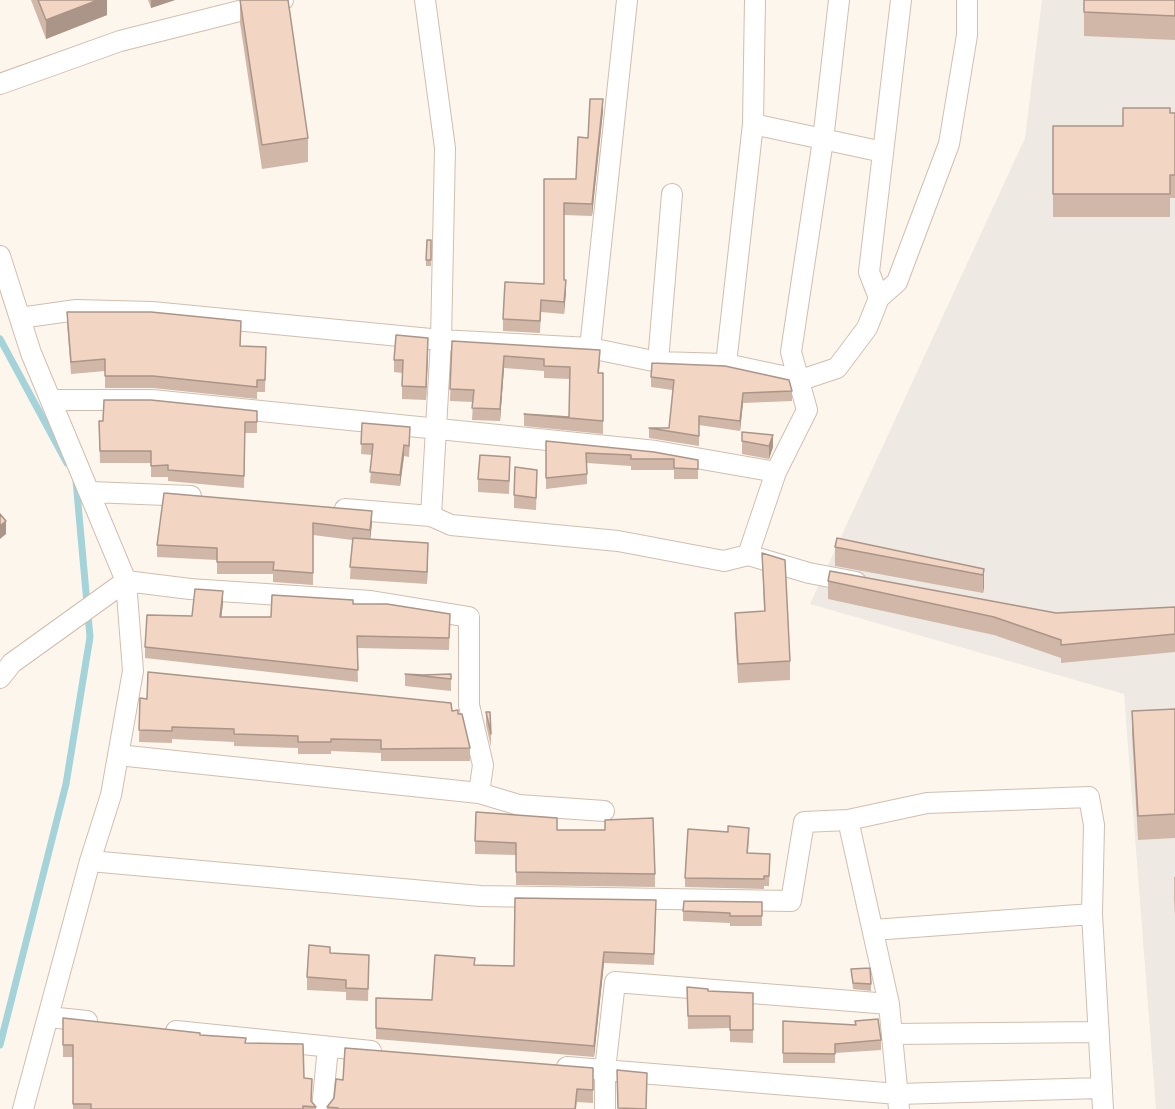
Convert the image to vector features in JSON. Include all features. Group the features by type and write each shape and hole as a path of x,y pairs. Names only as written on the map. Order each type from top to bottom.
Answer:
{"street":[{"path":"0,84 120,41 283,0"},
{"path":"425,0 445,147 441,340 431,516"},
{"path":"590,348 627,0"},
{"path":"726,364 753,124 755,0"},
{"path":"748,555 776,472 807,410 801,380 791,352 823,140 839,0"},
{"path":"879,298 869,272 901,0"},
{"path":"20,318 76,310 152,312 441,340 590,348 658,362 726,364 801,380 837,368 867,328 879,298 897,282 949,144 967,35 967,0"},
{"path":"753,124 883,152"},
{"path":"658,362 672,194"},
{"path":"0,256 31,353 91,492 126,581 133,672 111,795 90,861 23,1109"},
{"path":"51,400 152,400 656,451 776,472"},
{"path":"91,492 152,492 210,497"},
{"path":"326,507 431,516 451,525 618,541 724,561 748,555 809,573 880,586"},
{"path":"0,678 12,663 126,581 190,589 371,601 469,617 469,705 483,765 479,793"},
{"path":"133,672 156,674"},
{"path":"446,703 469,705"},
{"path":"118,755 479,793 519,805 604,811"},
{"path":"90,861 480,897 791,901 804,822 849,820 927,803 1089,797 1094,825 1092,914 1103,1109"},
{"path":"849,820 889,1004 898,1102"},
{"path":"873,930 1092,914"},
{"path":"605,1109 604,1070 615,982 889,1004"},
{"path":"48,1017 106,1023"},
{"path":"153,1028 385,1052"},
{"path":"892,1034 1099,1032"},
{"path":"322,1109 328,1047"},
{"path":"547,1065 898,1102 1101,1088"}],"shaded area":[{"path":"1042,0 1175,0 1175,1109 1156,1109 1124,694 810,604 1025,138"}],"building":[{"path":"38,0 98,0 46,20"},
{"path":"240,0 288,0 308,138 262,145"},
{"path":"1084,0 1175,0 1175,16 1084,12"},
{"path":"590,99 603,99 592,204 564,203 564,280 566,280 564,302 541,300 540,321 503,319 505,282 544,284 544,179 576,179 578,137 588,138"},
{"path":"1123,108 1170,108 1170,113 1175,113 1175,175 1170,175 1170,194 1053,194 1053,126 1123,126"},
{"path":"427,240 431,240 431,260 426,260"},
{"path":"67,312 151,312 241,321 240,346 266,347 265,380 257,380 257,387 153,376 105,376 105,359 71,362"},
{"path":"396,335 428,338 426,387 402,386 403,360 394,360"},
{"path":"452,341 600,350 598,373 603,373 603,421 524,414 569,417 570,367 544,366 544,359 504,356 500,409 472,408 474,390 450,389"},
{"path":"652,363 725,366 789,380 792,391 743,393 740,421 699,416 699,436 649,428 669,428 674,380 651,377"},
{"path":"104,400 151,400 257,411 257,422 245,422 244,476 168,470 168,465 151,466 151,451 100,451 99,421 103,421"},
{"path":"362,423 410,427 409,446 404,445 400,475 370,472 373,444 361,444"},
{"path":"742,432 773,435 769,446 742,441"},
{"path":"546,441 654,452 698,460 698,469 674,468 674,459 631,459 631,455 586,453 587,474 546,478"},
{"path":"480,455 510,457 509,481 478,479"},
{"path":"515,467 537,470 536,498 514,495"},
{"path":"164,493 372,511 370,530 313,523 313,573 273,570 274,562 217,562 217,548 157,545"},
{"path":"0,514 6,521 0,526"},
{"path":"353,538 428,543 427,572 350,567"},
{"path":"837,538 984,569 983,575 835,547"},
{"path":"762,553 785,560 790,661 738,664 735,613 765,611"},
{"path":"830,571 1056,613 1175,607 1175,634 1061,645 1061,640 994,617 828,581"},
{"path":"195,589 223,591 220,617 271,617 272,595 353,600 353,604 387,604 450,614 449,638 357,636 358,670 145,647 147,615 192,616"},
{"path":"148,672 451,703 452,711 458,710 458,714 462,714 470,748 381,749 381,740 331,739 331,742 298,742 298,736 234,734 234,729 172,727 172,731 139,730 140,698 147,699"},
{"path":"405,674 451,674 451,679"},
{"path":"1175,709 1175,814 1138,816 1132,711"},
{"path":"486,712 490,712 491,734"},
{"path":"476,812 557,818 557,830 605,830 605,820 653,818 655,874 516,872 516,843 475,841"},
{"path":"728,826 749,828 747,853 770,854 769,876 764,876 764,879 685,878 688,829 728,832"},
{"path":"515,898 656,900 654,954 604,952 594,1046 376,1028 376,998 432,1000 435,955 475,958 474,965 514,966"},
{"path":"684,901 762,902 762,916 730,916 730,913 683,911"},
{"path":"309,945 330,947 330,953 369,955 368,989 346,988 346,980 307,977"},
{"path":"870,968 871,984 853,983 851,969"},
{"path":"687,987 708,989 708,991 753,993 753,1030 730,1030 730,1016 688,1016"},
{"path":"63,1018 200,1033 200,1035 246,1038 245,1043 303,1044 304,1078 312,1079 311,1101 316,1107 303,1106 303,1109 91,1109 91,1104 73,1104 73,1045 63,1045"},
{"path":"878,1019 881,1040 835,1044 835,1054 783,1053 783,1021 856,1025 855,1021"},
{"path":"345,1048 593,1068 593,1090 577,1089 575,1109 338,1109 327,1107 334,1098 336,1079 343,1080"},
{"path":"617,1070 647,1073 646,1109 618,1108"}],"waterway":[{"path":"0,339 67,463"},
{"path":"0,1045 66,784 90,637 76,481"}]}
